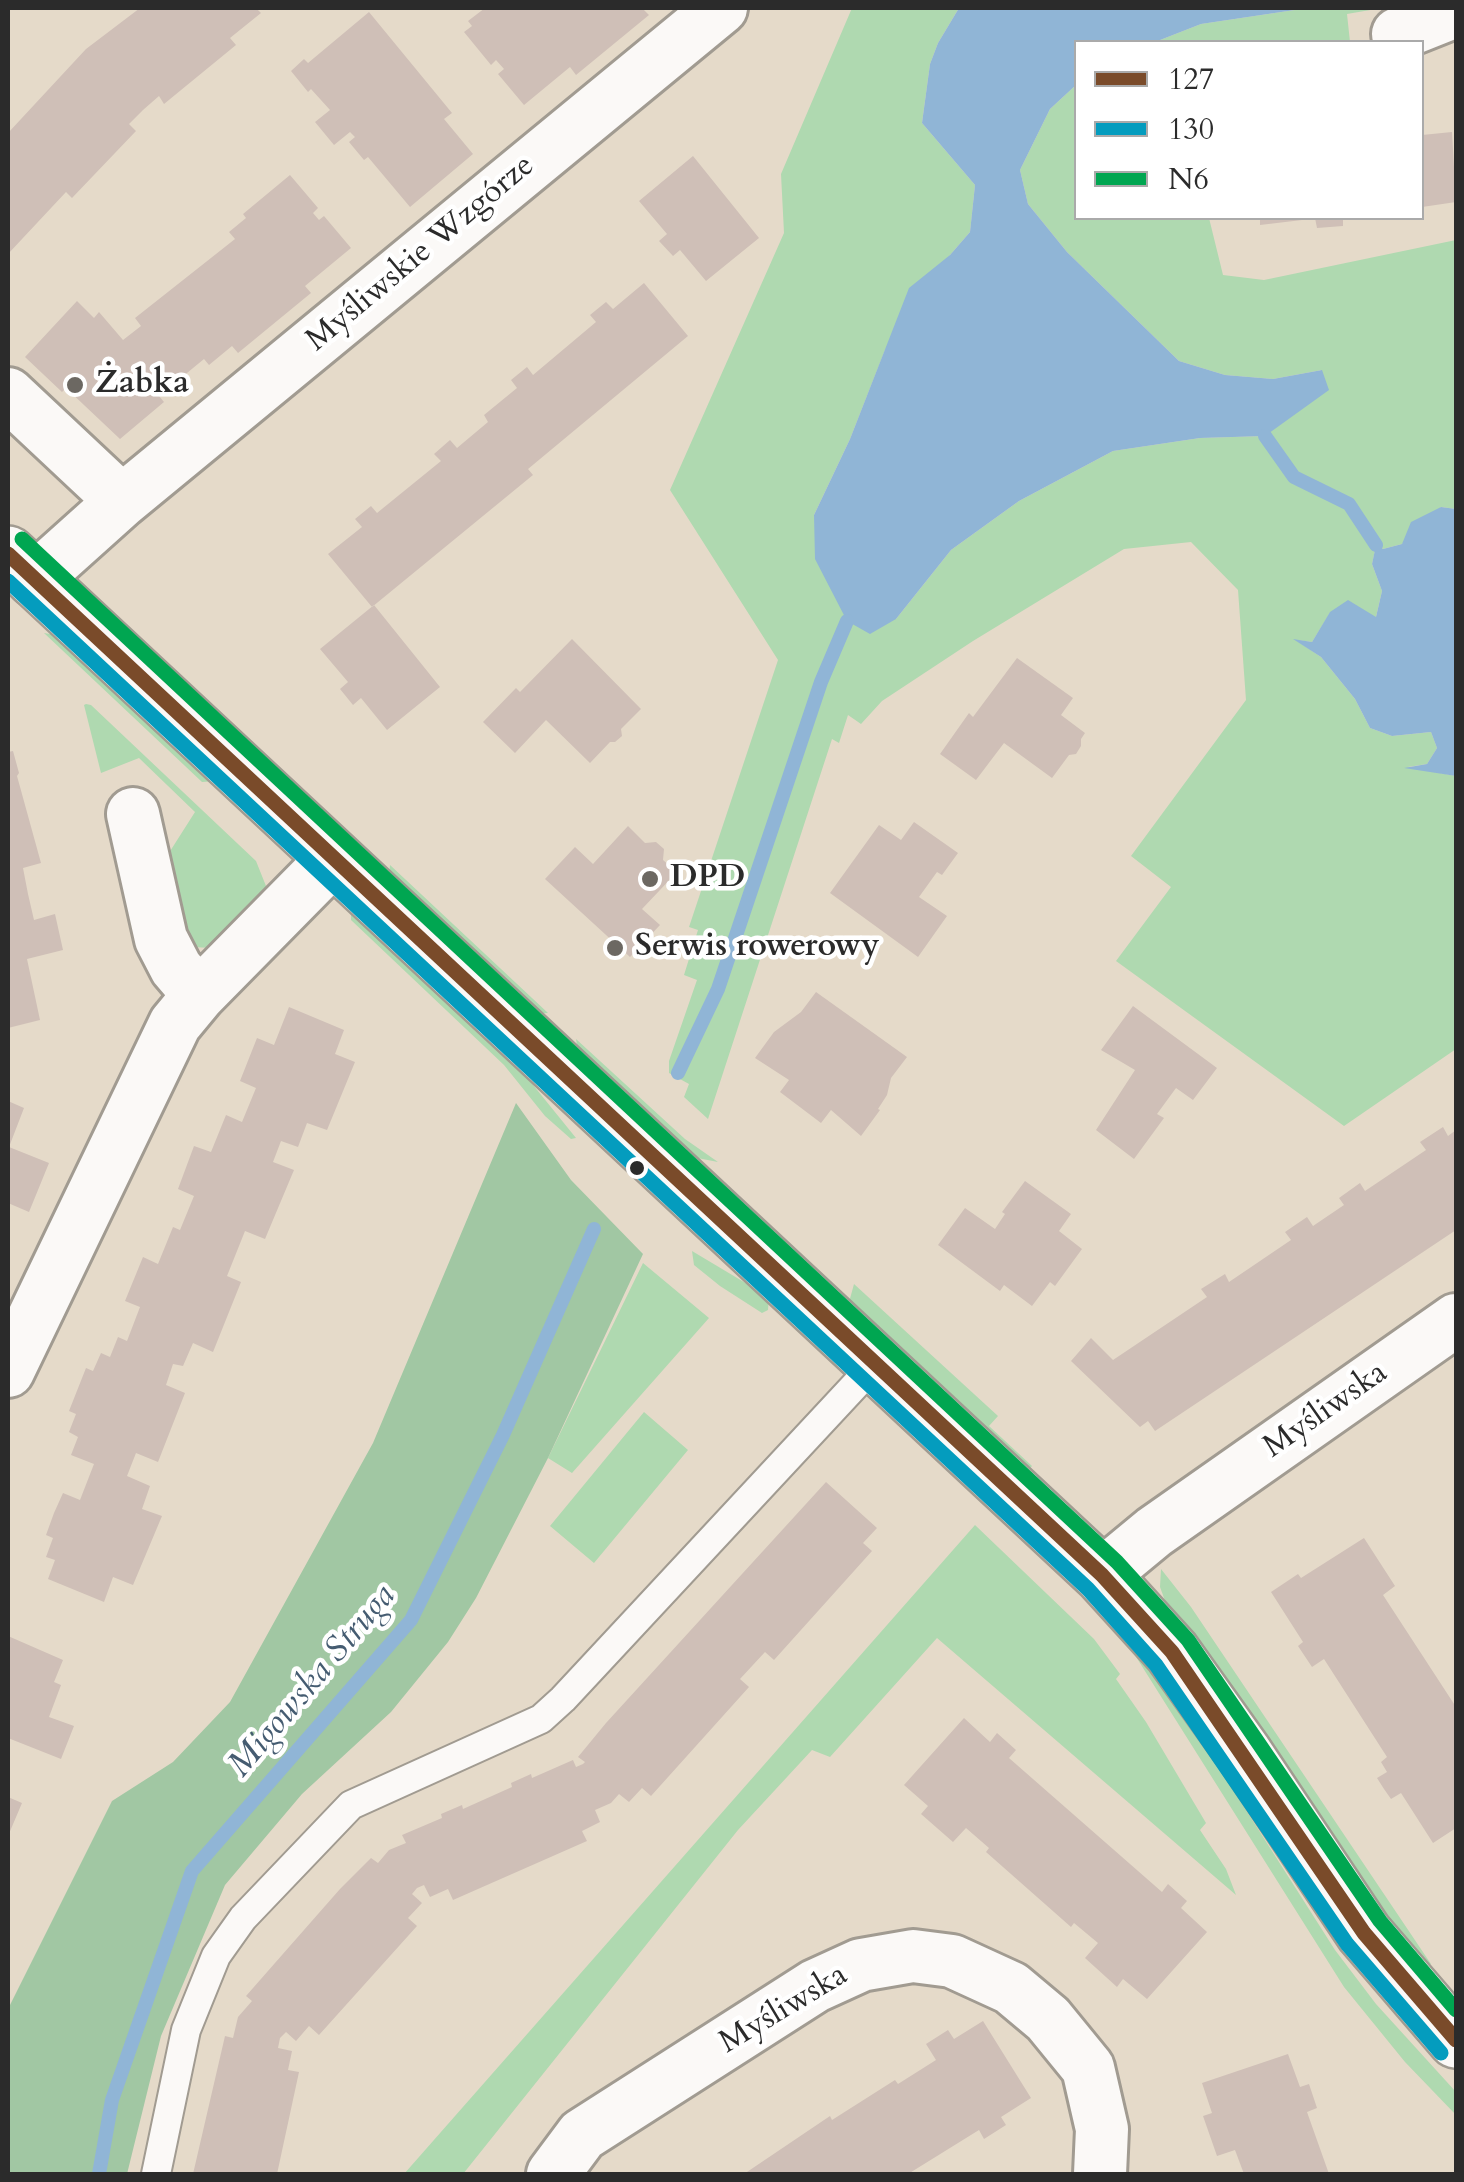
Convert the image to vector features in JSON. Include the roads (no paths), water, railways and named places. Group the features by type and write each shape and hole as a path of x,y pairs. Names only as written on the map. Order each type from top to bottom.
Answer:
{"street":[{"name":"Myśliwskie Wzgórze","path":"21,567 122,502 720,8"},
{"path":"1398,34 1456,11"},
{"path":"8,394 122,502"},
{"path":"21,567 1102,1575 1172,1652 1364,1933 1456,2040"},
{"path":"133,814 161,939 176,968 199,995"},
{"path":"8,1370 176,1024 199,995 332,859"},
{"name":"Myśliwska","path":"1102,1575 1154,1532 1456,1320"},
{"name":"Myśliwska","path":"553,2174 582,2135 815,1986 860,1964 913,1956 952,1960 1012,1988 1048,2019 1088,2068 1102,2129 1100,2174"}],"lane":[{"path":"156,2174 186,2030 216,1956 243,1918 351,1805 541,1719 563,1700 875,1364"}],"water":[{"path":"959,8 1308,8 1201,24 1160,40 1074,40 1074,87 1050,109 1020,170 1028,204 1067,252 1179,361 1225,375 1273,379 1322,370 1329,390 1265,436 1200,438 1113,451 1019,501 951,550 896,619 870,634 847,621 815,559 814,515 850,439 909,288 950,255 970,232 975,185 922,123 930,64"},
{"path":"1441,507 1456,509 1456,776 1404,768 1427,764 1437,748 1431,732 1392,736 1370,728 1355,699 1321,657 1293,639 1312,642 1330,612 1348,600 1376,617 1382,591 1372,564 1376,545 1383,549 1402,544 1411,522"}],"waterway":[{"path":"1265,436 1294,477 1349,504 1376,545"},
{"name":"Migowska Struga","path":"678,1073 718,989 821,682 847,621"},
{"name":"Migowska Struga","path":"99,2174 112,2100 192,1871 411,1620 503,1435 594,1229"}],"place":[{"name":"Żabka","path":"75,385"},
{"name":"DPD","path":"650,879"},
{"name":"Serwis rowerowy","path":"615,948"}]}
